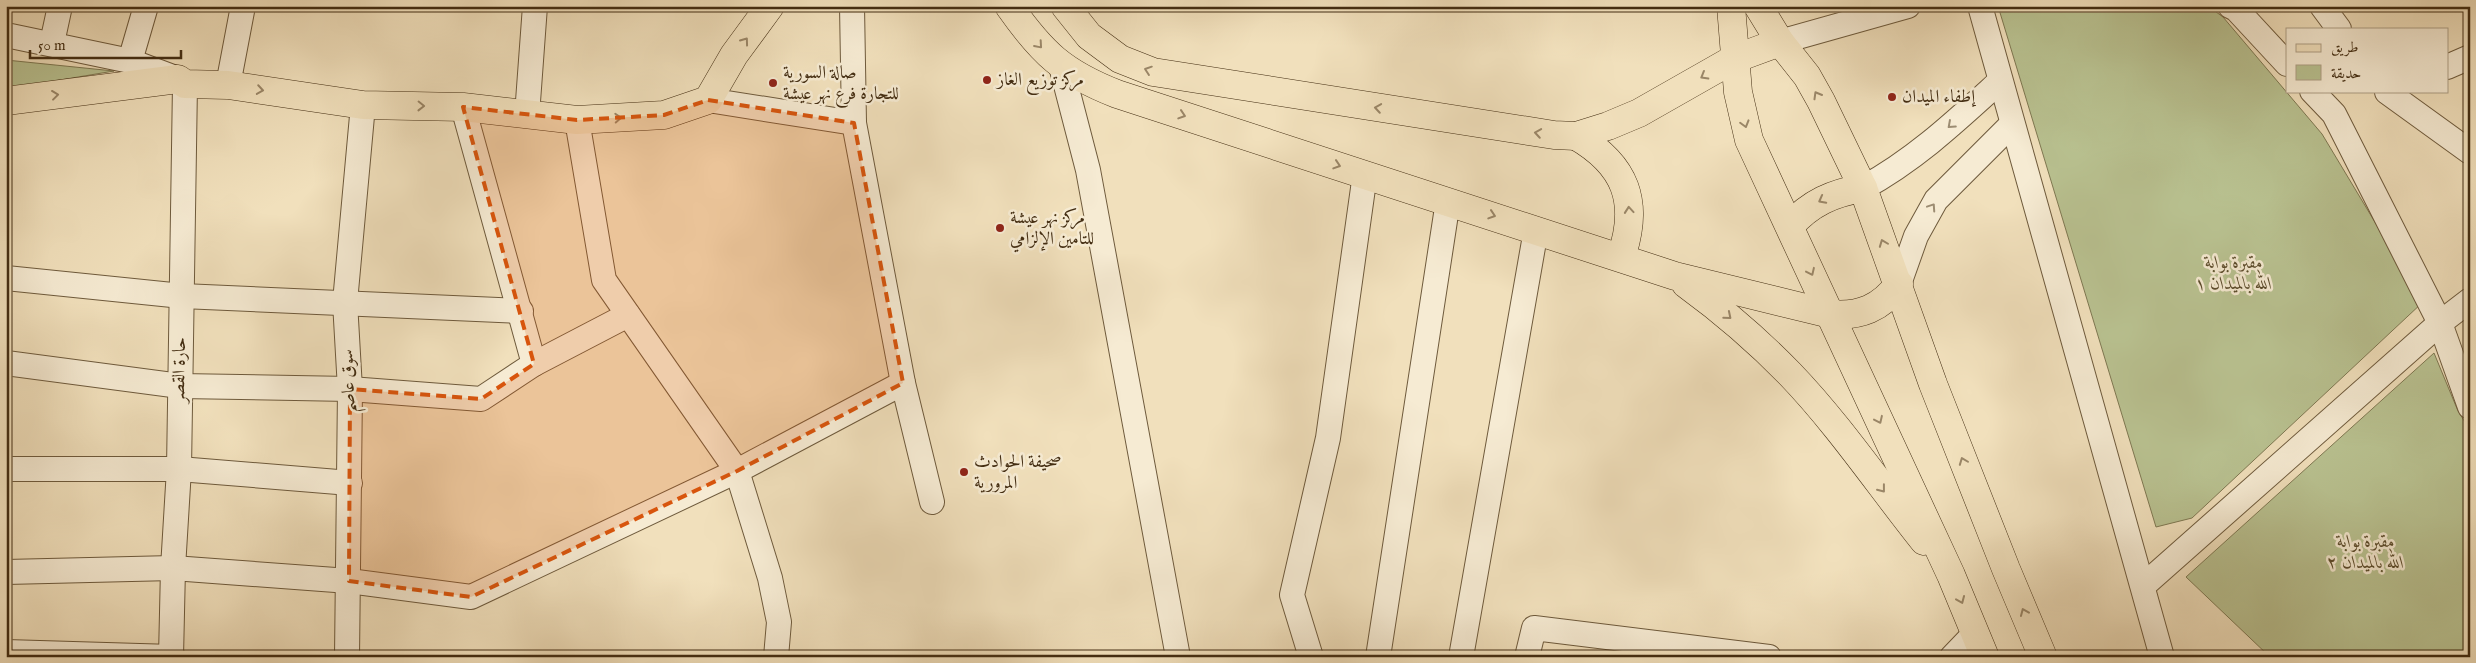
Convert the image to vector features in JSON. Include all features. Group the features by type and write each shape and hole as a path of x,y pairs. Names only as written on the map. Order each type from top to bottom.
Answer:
{"main road":[{"path":"6,101 182,81 228,85 363,105 463,106 577,120 664,115 708,100 734,55 770,6"},
{"path":"1009,6 1043,50 1061,66 1087,83 1675,276 1830,314 1844,315 1871,309 1882,303 1899,284"},
{"path":"1065,6 1089,36 1120,59 1153,72 1554,135 1576,136 1608,126 1639,113 1734,59 1780,42"},
{"path":"1730,6 1734,27 1734,59 1738,92 1749,140 1950,575 1980,645"},
{"path":"1758,6 1780,42 1807,76 1821,101 1862,188 1899,284 1940,402 2043,657"},
{"path":"1576,136 1597,148 1614,165 1625,186 1631,210 1629,234 1621,257"},
{"path":"1790,226 1818,201 1832,194 1862,188"},
{"path":"1675,276 1735,322 1791,374 1824,413 1950,575"}],"street":[{"path":"52,43 60,6"},
{"path":"130,61 146,6"},
{"path":"228,85 243,6"},
{"path":"527,115 535,6"},
{"path":"852,6 854,123 903,383 932,502"},
{"path":"1780,42 1908,6"},
{"path":"1980,6 2162,657"},
{"path":"2322,6 2338,28"},
{"path":"2236,7 2286,63"},
{"path":"6,35 52,43 130,61 182,81"},
{"path":"2448,67 2470,58"},
{"path":"1061,66 1088,170 1178,657"},
{"name":"حارة القصر","path":"171,657 173,568 179,469 182,296 182,81"},
{"path":"1862,188 1892,172 1925,148 2000,81"},
{"path":"2313,92 2334,114 2440,323 2470,407"},
{"path":"2388,92 2470,152"},
{"path":"708,100 854,123"},
{"name":"سوق عاصم","path":"347,657 350,389 345,302 363,105"},
{"path":"463,106 521,311 534,364"},
{"path":"577,120 604,280 737,471 770,578 779,622 776,657"},
{"path":"1899,284 1916,236 1936,200 2012,124"},
{"path":"1311,657 1292,595 1328,438 1364,174"},
{"path":"1378,657 1448,201"},
{"path":"1462,657 1536,230"},
{"path":"6,278 182,296 521,311"},
{"path":"2143,586 2440,323 2470,300"},
{"path":"6,362 180,386 350,389 481,398 534,364 628,315"},
{"path":"6,572 173,568 349,581 471,597 737,471 903,383"},
{"path":"6,469 179,469 350,483"},
{"path":"1527,657 1534,628 1769,657"},
{"path":"1952,657 1980,645"},
{"path":"6,652 171,657"}],"highlighted area":[{"path":"708,100 854,123 903,383 737,471 471,597 349,581 350,389 481,399 534,364 463,107 577,120 664,115"}],"green space":[{"name":"مقبرة بوابة الله بالميدان ١","path":"1998,6 2208,6 2223,17 2322,134 2423,302 2192,518 2156,527"},
{"path":"6,60 114,71 6,89"},
{"name":"مقبرة بوابة الله بالميدان ٢","path":"2434,353 2458,411 2470,430 2470,657 2270,657 2186,577"}],"place":[{"name":"مركز توزيع الغاز","path":"987,80"},
{"name":"صالة السورية للتجارة فرع نهر عيشة","path":"773,83"},
{"name":"إطفاء الميدان","path":"1892,97"},
{"name":"مركز نهر عيشة للتامين الإلزامي","path":"1000,228"},
{"name":"صحيفة الحوادث المرورية","path":"964,472"}]}
